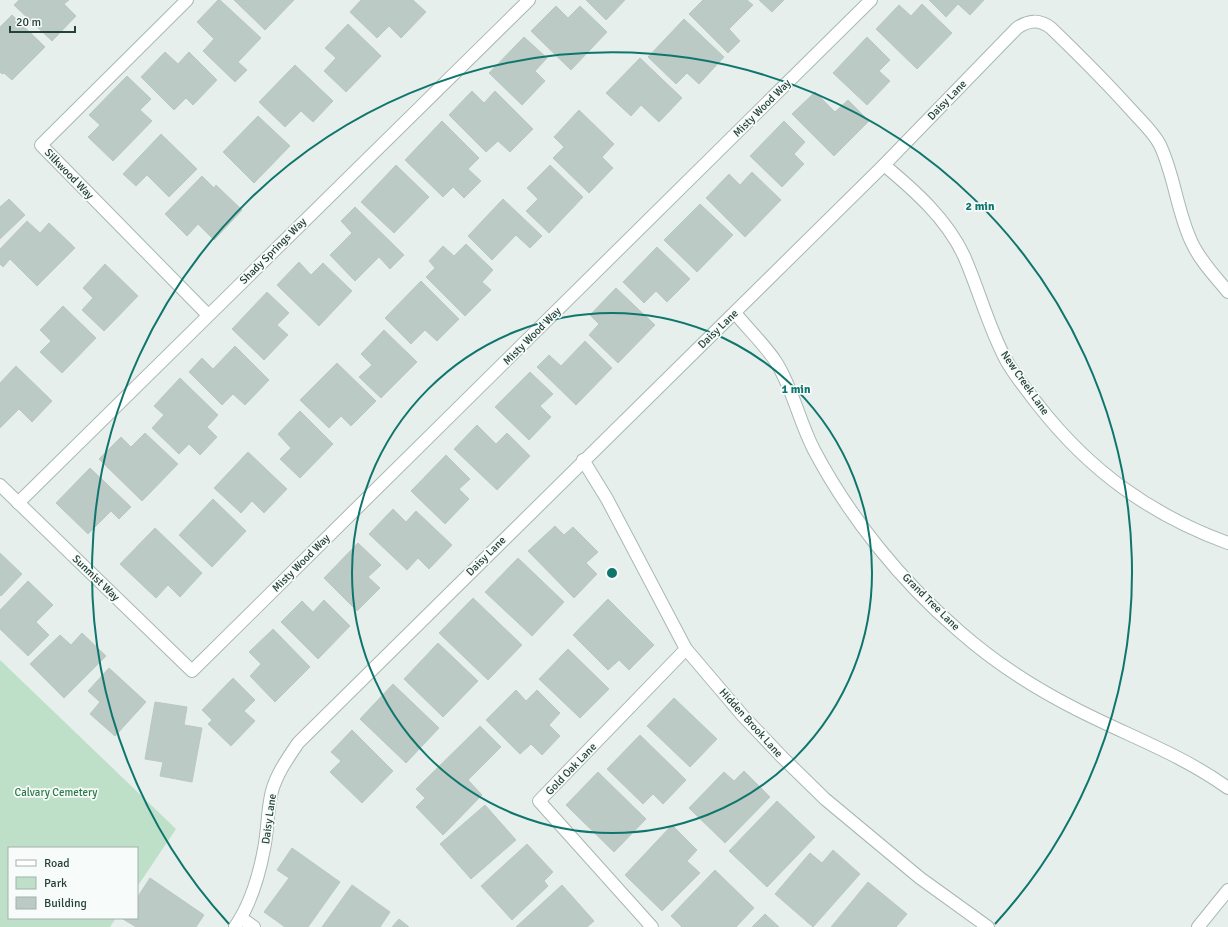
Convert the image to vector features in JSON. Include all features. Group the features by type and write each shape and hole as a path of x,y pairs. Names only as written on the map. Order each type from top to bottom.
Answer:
{"street":[{"name":"Silkwood Way","path":"187,0 41,145 208,315"},
{"name":"Shady Springs Way","path":"18,503 528,0"},
{"name":"Misty Wood Way","path":"192,671 871,0"},
{"name":"Daisy Lane","path":"238,923 257,880 264,849 272,790 282,767 298,743 583,460 735,313 884,165 1017,28 1026,22 1044,23 1110,86 1160,144 1173,177 1184,222 1192,244 1204,264 1228,292"},
{"name":"New Creek Lane","path":"884,165 912,189 944,224 963,254 996,341 1007,361 1028,392 1057,429 1101,471 1136,498 1201,533 1228,543"},
{"name":"Grand Tree Lane","path":"735,313 775,362 792,396 813,449 828,474 867,532 925,598 983,651 1021,678 1074,708 1165,751 1214,778 1228,788"},
{"name":"Hidden Brook Lane","path":"583,460 607,499 686,649 743,716 782,757 825,798 920,878 988,927"},
{"name":"Sunmist Way","path":"0,486 192,671"},
{"name":"Gold Oak Lane","path":"652,927 539,801 686,649"},
{"path":"1198,927 1228,890"},
{"path":"238,923 254,927"}],"green space":[{"name":"Calvary Cemetery","path":"0,660 176,829 138,886 138,847 8,847 8,919 115,919 110,927 0,927"}],"building":[{"path":"19,0 69,0 64,4 76,16 52,41 14,5"},
{"path":"218,0 220,0 261,38 238,62 247,70 235,82 203,51 214,39 197,22"},
{"path":"234,0 294,0 265,30"},
{"path":"361,0 413,0 426,12 401,38 389,26 377,38 350,12"},
{"path":"586,0 625,0 606,20"},
{"path":"703,0 747,0 753,5 729,29 740,41 728,53 689,14"},
{"path":"759,0 784,0 772,12"},
{"path":"929,0 984,0 970,15 958,4 946,17"},
{"path":"922,4 952,33 917,69 876,29 899,5 911,16"},
{"path":"556,6 568,18 580,6 607,32 571,70 531,31"},
{"path":"12,15 45,47 12,80 4,73 2,74 0,72 0,27"},
{"path":"684,19 724,57 699,84 687,73 676,84 648,57"},
{"path":"348,24 381,56 346,92 324,71 336,58 325,48"},
{"path":"524,37 547,58 535,71 545,81 522,105 489,73"},
{"path":"867,37 890,60 879,71 890,81 867,105 833,73"},
{"path":"165,52 178,64 189,52 217,80 193,105 186,98 174,110 141,77"},
{"path":"640,58 682,98 659,122 641,105 631,116 606,93"},
{"path":"295,65 333,101 313,122 301,111 285,127 259,102"},
{"path":"127,76 151,99 140,110 152,121 113,161 88,137 100,125 89,115"},
{"path":"472,91 484,103 495,91 533,129 510,152 498,141 486,152 449,115"},
{"path":"815,92 835,112 848,100 869,121 834,156 792,114"},
{"path":"579,110 614,144 602,157 613,168 589,193 553,158 564,147 554,137"},
{"path":"258,116 290,146 254,183 223,152"},
{"path":"442,121 479,158 468,169 481,181 464,198 453,187 443,197 405,160"},
{"path":"784,121 805,142 794,154 804,164 782,187 750,156"},
{"path":"161,134 197,169 169,197 147,175 136,186 123,174"},
{"path":"396,165 429,197 394,233 361,202"},
{"path":"550,165 583,197 549,233 526,211 538,199 527,188"},
{"path":"752,172 781,200 745,237 706,198 729,174 740,185"},
{"path":"202,176 214,188 216,185 242,210 214,240 198,224 187,236 165,214"},
{"path":"9,199 25,215 0,239 0,207"},
{"path":"503,199 542,236 530,248 516,235 492,260 468,236"},
{"path":"700,204 733,235 697,272 664,240"},
{"path":"355,207 404,255 390,269 379,257 355,281 330,255 352,233 341,221"},
{"path":"27,221 40,233 49,223 75,248 37,286 10,259 3,267 0,264 0,249"},
{"path":"466,244 493,270 482,282 491,290 465,316 426,277 435,268 429,261 443,246 454,256"},
{"path":"657,247 690,279 667,302 656,291 644,303 623,282"},
{"path":"299,262 311,275 323,263 352,291 319,326 277,285"},
{"path":"105,264 138,296 104,331 82,310 93,298 83,288"},
{"path":"421,281 459,319 437,341 425,330 411,344 385,318"},
{"path":"616,288 655,325 618,363 589,335 599,324 590,315"},
{"path":"267,292 289,313 277,325 288,335 264,360 232,329"},
{"path":"63,306 96,338 62,373 40,352 51,341 40,330"},
{"path":"384,330 417,362 381,398 359,377 372,365 361,354"},
{"path":"585,341 612,368 576,405 537,367 549,355 561,366"},
{"path":"235,346 269,380 245,405 233,394 222,405 189,372 202,358 213,369"},
{"path":"337,363 376,401 351,426 341,416 329,428 300,400"},
{"path":"16,366 52,401 32,422 19,409 0,428 0,383"},
{"path":"530,372 553,394 540,406 551,417 529,440 495,407"},
{"path":"180,378 218,415 207,427 217,437 200,455 189,444 179,454 152,428 164,415 154,406"},
{"path":"300,411 333,444 300,478 280,459 291,448 278,434"},
{"path":"477,425 496,444 507,433 530,456 497,490 454,449"},
{"path":"145,433 178,464 142,501 99,459 121,437 131,447"},
{"path":"248,452 287,489 264,513 252,501 241,513 214,488"},
{"path":"446,455 470,479 459,489 469,499 445,524 411,491"},
{"path":"90,468 131,507 119,519 111,511 88,534 56,503"},
{"path":"213,499 246,531 212,567 179,535"},
{"path":"393,509 406,522 416,511 452,545 429,569 418,558 407,570 369,534"},
{"path":"555,526 564,535 573,527 598,552 586,563 597,574 574,598 528,551"},
{"path":"155,528 202,573 180,597 168,585 156,598 120,564"},
{"path":"358,543 381,565 368,577 380,588 357,611 324,578"},
{"path":"0,553 22,574 1,596 0,595"},
{"path":"518,558 564,602 532,636 485,592"},
{"path":"28,581 53,605 36,622 49,635 28,656 0,629 0,610"},
{"path":"473,598 522,645 488,680 439,633"},
{"path":"608,599 654,645 629,670 619,660 608,670 573,635"},
{"path":"324,600 350,626 318,659 281,622 302,601 313,612"},
{"path":"273,629 310,667 275,702 250,676 261,664 249,652"},
{"path":"82,633 106,656 64,698 30,664 60,635 71,645"},
{"path":"438,643 478,681 443,717 404,679"},
{"path":"568,649 609,689 580,718 539,679"},
{"path":"109,668 146,702 115,736 90,714 100,702 88,691"},
{"path":"233,678 255,700 244,711 255,721 231,746 208,724 212,720 202,710"},
{"path":"393,684 439,728 406,763 360,719"},
{"path":"516,690 526,701 537,690 560,713 549,725 560,736 542,755 531,744 520,754 486,720"},
{"path":"674,698 717,739 690,767 647,726"},
{"path":"155,702 187,707 184,725 202,728 192,782 160,776 163,762 145,759"},
{"path":"480,726 501,747 468,780 482,795 443,835 416,807 425,798 416,789"},
{"path":"352,730 393,771 362,803 330,772 341,761 331,752"},
{"path":"640,735 686,780 663,804 653,794 643,804 607,769"},
{"path":"744,771 770,797 725,843 689,808 724,772 734,781"},
{"path":"598,772 646,819 614,852 566,805"},
{"path":"777,801 815,837 767,887 729,851"},
{"path":"485,805 516,840 471,879 440,844"},
{"path":"672,825 697,850 687,861 700,873 662,911 625,875"},
{"path":"527,844 553,872 544,881 548,886 512,920 481,886"},
{"path":"292,848 340,882 308,927 285,927 264,912 289,878 277,870"},
{"path":"833,850 860,874 813,927 775,894 810,853 822,863"},
{"path":"715,870 754,908 736,927 682,927 671,916"},
{"path":"150,878 204,915 196,927 136,927 123,919 138,919 138,896"},
{"path":"868,882 907,914 896,927 831,927"},
{"path":"352,885 390,912 380,927 322,927"},
{"path":"562,885 594,921 587,927 516,927"},
{"path":"765,914 779,927 752,927"},
{"path":"399,919 409,927 392,927"}]}
